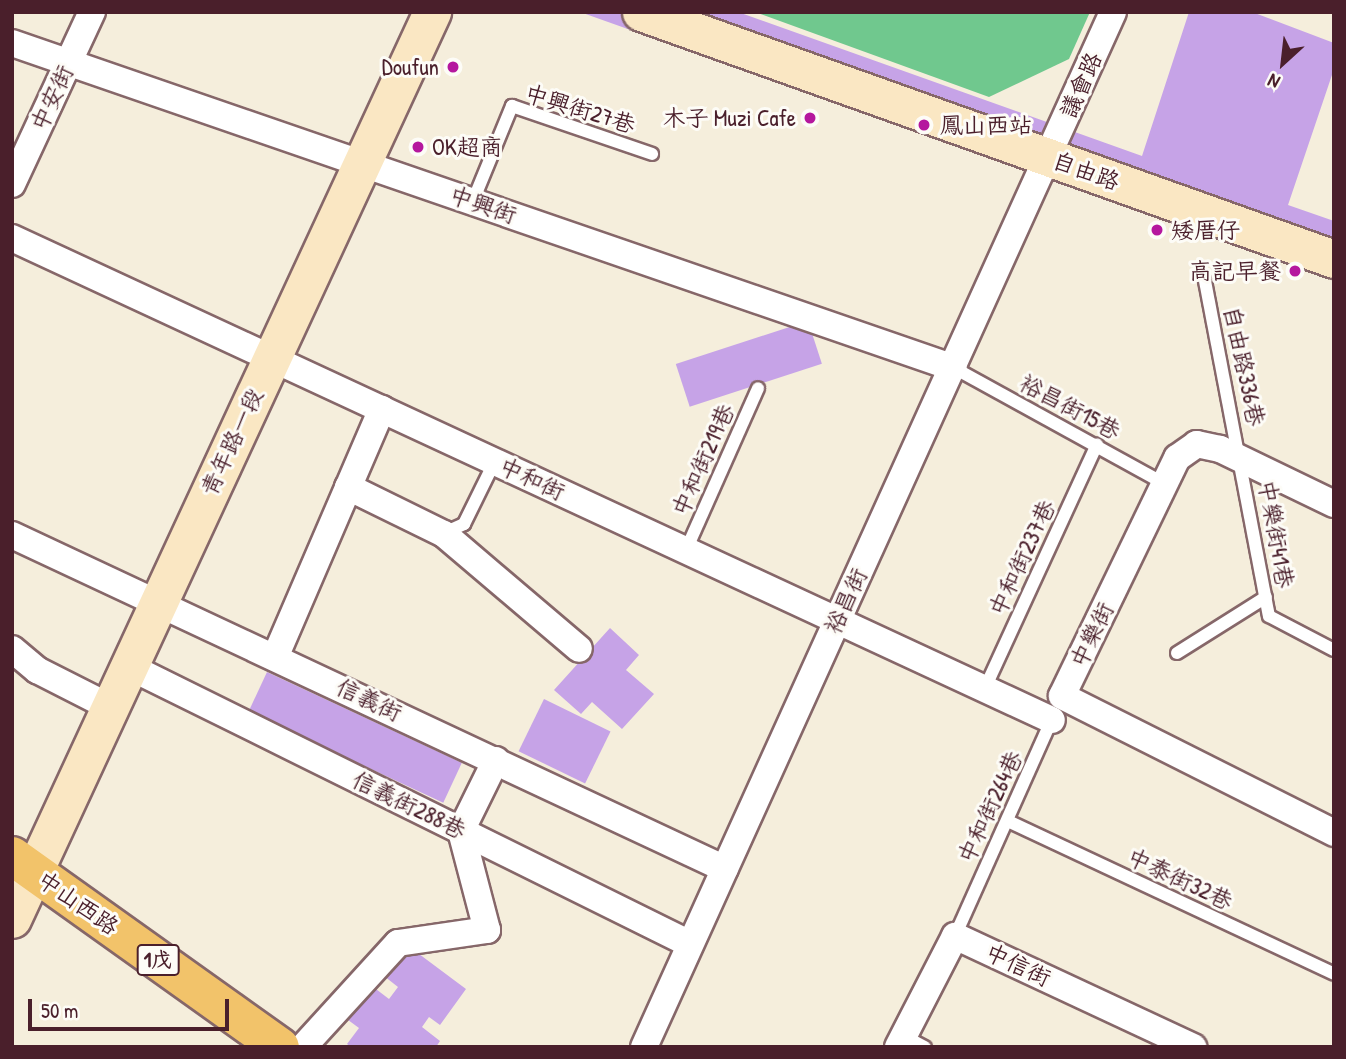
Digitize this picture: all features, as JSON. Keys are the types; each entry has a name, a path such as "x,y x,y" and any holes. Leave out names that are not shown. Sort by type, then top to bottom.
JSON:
{"main road":[{"name":"中山西路","path":"24,864 280,1047"}],"street":[{"name":"中安街","path":"12,184 92,12"},
{"name":"青年路一段","path":"12,919 24,864 110,707 432,12"},
{"name":"自由路","path":"641,12 1334,260"},
{"name":"議會路","path":"1049,157 1113,12"},
{"name":"中興街","path":"12,43 954,369"},
{"name":"裕昌街","path":"644,1047 1049,157"},
{"name":"中和街","path":"12,238 1052,720"},
{"path":"276,655 382,409"},
{"name":"中樂街","path":"1334,504 1242,459 1197,444 1177,458 1062,695 1334,833"},
{"path":"348,487 444,534 579,649"},
{"name":"信義街","path":"12,535 276,655 725,869"},
{"path":"12,649 37,670 110,707"},
{"name":"信義街288巷","path":"128,666 690,944"},
{"path":"303,1047 398,943 487,930 461,831 496,760"},
{"path":"908,1043 956,936"},
{"name":"中信街","path":"956,936 1193,1047"}],"lane":[{"name":"中興街27巷","path":"472,201 512,106 652,154"},
{"name":"自由路336巷","path":"1205,281 1242,459"},
{"name":"裕昌街15巷","path":"954,369 1165,484"},
{"name":"中和街219巷","path":"686,550 758,388"},
{"name":"中和街237巷","path":"985,688 1097,445"},
{"name":"中樂街41巷","path":"1242,459 1269,616 1334,650"},
{"path":"444,534 464,524 495,461"},
{"path":"1177,653 1266,597"},
{"name":"中和街264巷","path":"956,936 1062,695"},
{"name":"中泰街32巷","path":"1008,821 1334,974"}],"green space":[{"path":"755,12 1090,12 1069,59 989,97"}],"building":[{"name":"鳳山西站","path":"580,12 738,12 1142,156 1189,12 1252,12 1334,43 1334,69 1288,205 1334,221 1334,280"},
{"path":"808,321 822,364 690,407 676,364"},
{"path":"610,628 639,655 626,670 654,694 622,729 592,702 581,714 554,690"},
{"path":"267,672 462,763 443,803 248,712"},
{"path":"544,699 611,731 585,784 519,751"},
{"path":"407,945 466,989 440,1025 429,1017 422,1027 440,1041 436,1047 351,1047 347,1044 359,1028 344,1017 368,983 389,999 398,987 384,976"}],"place":[{"name":"Doufun","path":"453,67"},
{"name":"木子 Muzi Cafe","path":"810,118"},
{"name":"鳳山西站","path":"924,125"},
{"name":"OK超商","path":"418,147"},
{"name":"矮厝仔","path":"1157,230"},
{"name":"高記早餐","path":"1295,271"}]}
